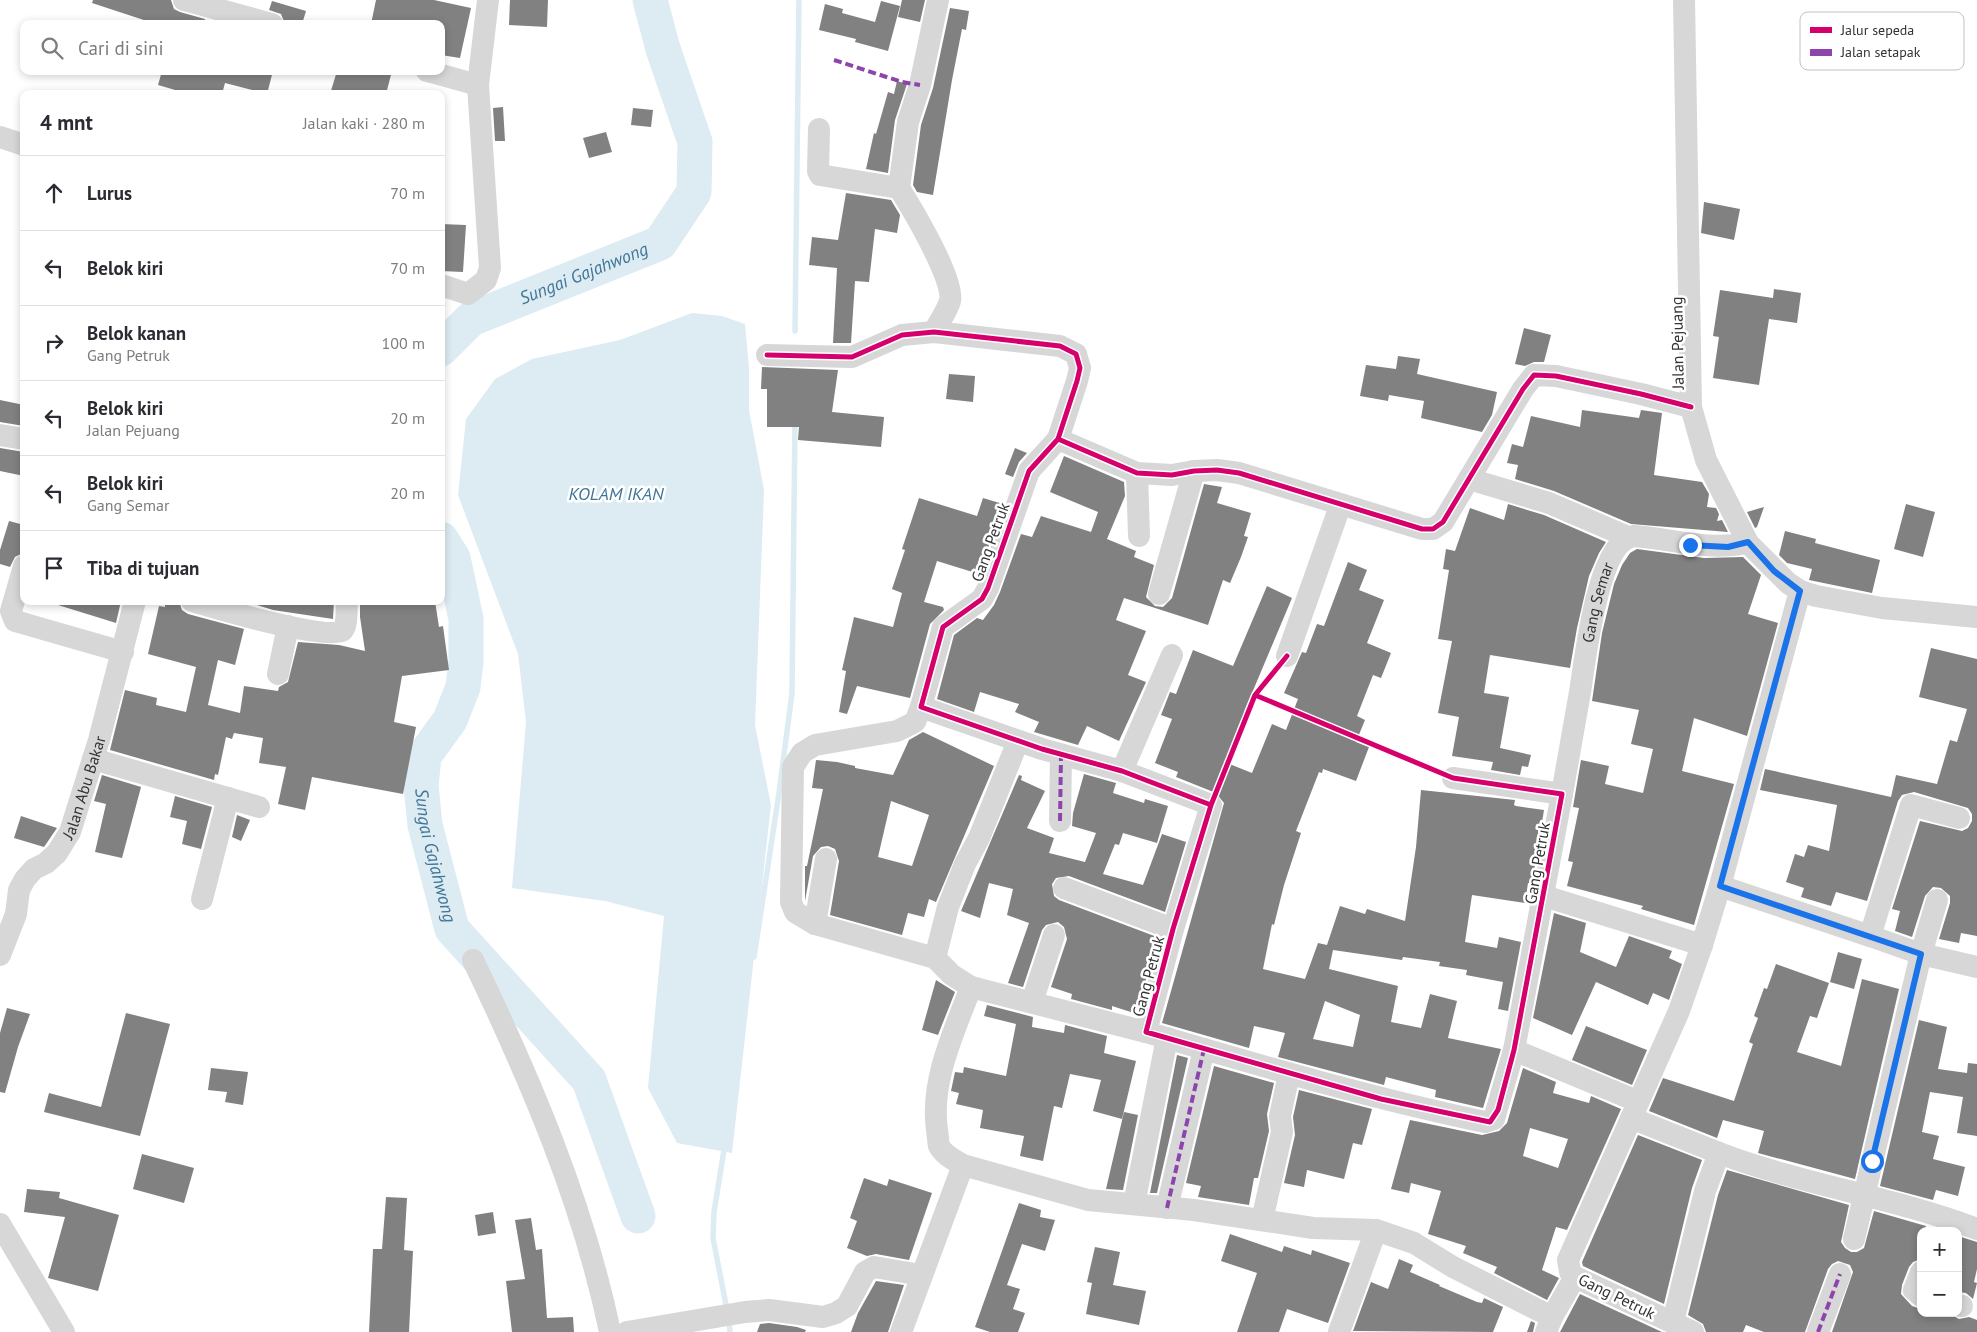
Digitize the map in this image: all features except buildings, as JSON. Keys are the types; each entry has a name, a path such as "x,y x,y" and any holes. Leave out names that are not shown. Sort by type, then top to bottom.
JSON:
{"street":[{"path":"184,0 257,20"},
{"path":"445,286 468,294 486,280 490,268 478,85 488,0"},
{"path":"934,332 950,299 946,279 924,229 899,188 908,122 920,85 938,0"},
{"name":"Jalan Pejuang","path":"1684,0 1691,406 1706,460 1748,542 1774,571 1800,591 1882,608 1977,616"},
{"path":"442,75 478,85"},
{"path":"819,129 818,171 820,175 899,188"},
{"path":"0,137 20,144"},
{"path":"767,355 852,357 902,335 934,332 1060,346 1076,354 1080,368 1058,439 1138,473 1172,474 1194,471 1239,474 1406,526 1433,530 1443,522 1523,389 1534,376 1556,376 1691,406"},
{"path":"0,435 20,438"},
{"name":"Gang Petruk","path":"1058,439 1029,471 988,588 982,599 944,627 922,707 1061,755 1122,771 1211,805 1173,929 1157,1035 1289,1074 1416,1108 1490,1122 1498,1110 1514,1050 1562,794"},
{"path":"1159,594 1194,471"},
{"path":"1138,473 1139,536"},
{"path":"1469,479 1549,503 1628,537 1644,537 1708,547 1728,547 1748,542"},
{"path":"1287,656 1340,506"},
{"name":"Gang Semar","path":"1562,794 1587,640 1597,598 1614,554 1628,537"},
{"path":"20,580 11,611 15,621 123,652"},
{"name":"Gang Petruk","path":"1693,1332 1575,1277 1570,1272 1568,1260 1679,1011 1702,945 1720,886 1800,591"},
{"name":"Jalan Abu Bakar","path":"0,955 16,914 19,890 25,879 57,853 70,832 93,759 134,605"},
{"path":"207,605 288,626 338,634 345,627 347,605"},
{"path":"278,674 288,626"},
{"path":"1122,771 1172,655"},
{"path":"922,707 915,722 889,733 815,745 802,753 793,767 791,902 796,912 815,924 934,958 952,975 971,987 1157,1035 1134,1204"},
{"path":"934,958 948,907 965,864 979,838 1018,740"},
{"path":"1060,821 1061,755"},
{"path":"93,759 259,807"},
{"path":"1453,778 1562,794"},
{"path":"202,899 228,798"},
{"path":"1870,936 1911,805 1959,818"},
{"path":"815,924 826,859"},
{"path":"1720,886 1921,954 1977,967"},
{"path":"1064,888 1173,929"},
{"path":"1544,896 1702,945"},
{"path":"1854,1239 1921,954 1937,900"},
{"path":"1032,1002 1054,935"},
{"path":"473,960 551,1136 580,1215 601,1289 610,1332"},
{"path":"971,987 940,1077 935,1116 939,1146 950,1158 963,1164 1088,1200 1194,1210 1313,1228 1376,1230 1414,1242 1549,1324 1575,1277"},
{"path":"1167,1208 1204,1049"},
{"path":"1514,1050 1719,1153 1757,1168 1864,1194 1938,1224 1977,1229"},
{"path":"1262,1220 1282,1132 1280,1116 1289,1074"},
{"path":"1673,1322 1702,1200 1719,1153"},
{"path":"900,1332 963,1164"},
{"path":"0,1224 64,1332"},
{"path":"1339,1332 1376,1230"},
{"path":"627,1332 745,1312 769,1310 823,1317 836,1313 847,1306 865,1272 874,1267 921,1275"},
{"path":"1818,1332 1840,1274"}],"water":[{"name":"KOLAM IKAN","path":"692,313 722,316 745,324 749,368 749,410 764,490 755,725 771,805 732,1153 677,1143 648,1088 664,916 605,901 512,888 526,722 518,654 458,495 466,419 495,379 532,359 620,340"}],"waterway":[{"name":"Sungai Gajahwong","path":"445,345 471,319 660,243 694,192 695,142 663,49 650,0"},
{"path":"795,331 799,0"},
{"path":"754,957 792,693 795,419"},
{"name":"Sungai Gajahwong","path":"445,545 453,558 466,619 466,661 463,687 450,720 424,756 421,786 425,825 452,929 589,1080 638,1216"},
{"path":"725,1144 714,1212 713,1238 727,1310"},
{"path":"729,1319 730,1332"}],"marked path":[{"path":"834,60 902,82 920,85"},
{"path":"1060,821 1061,755"},
{"path":"1167,1208 1204,1049"},
{"path":"1818,1332 1840,1274"}],"cycle path":[{"path":"767,355 852,357 902,335 934,332 1060,346 1076,354 1080,368 1058,439 1137,473 1172,475 1194,471 1217,470 1239,473 1422,529 1433,529 1443,522 1523,389 1534,375 1556,376 1691,407"},
{"path":"1058,439 1029,471 988,588 982,599 943,627 921,707 1042,749 1122,771 1211,805 1173,929 1146,1032 1381,1099 1490,1122 1498,1110 1514,1050 1562,794 1453,778 1255,695"},
{"path":"1211,805 1255,695 1287,656"}],"route":[{"path":"1690,545 1728,547 1748,542 1774,571 1800,591 1720,886 1921,954 1872,1161"}]}
